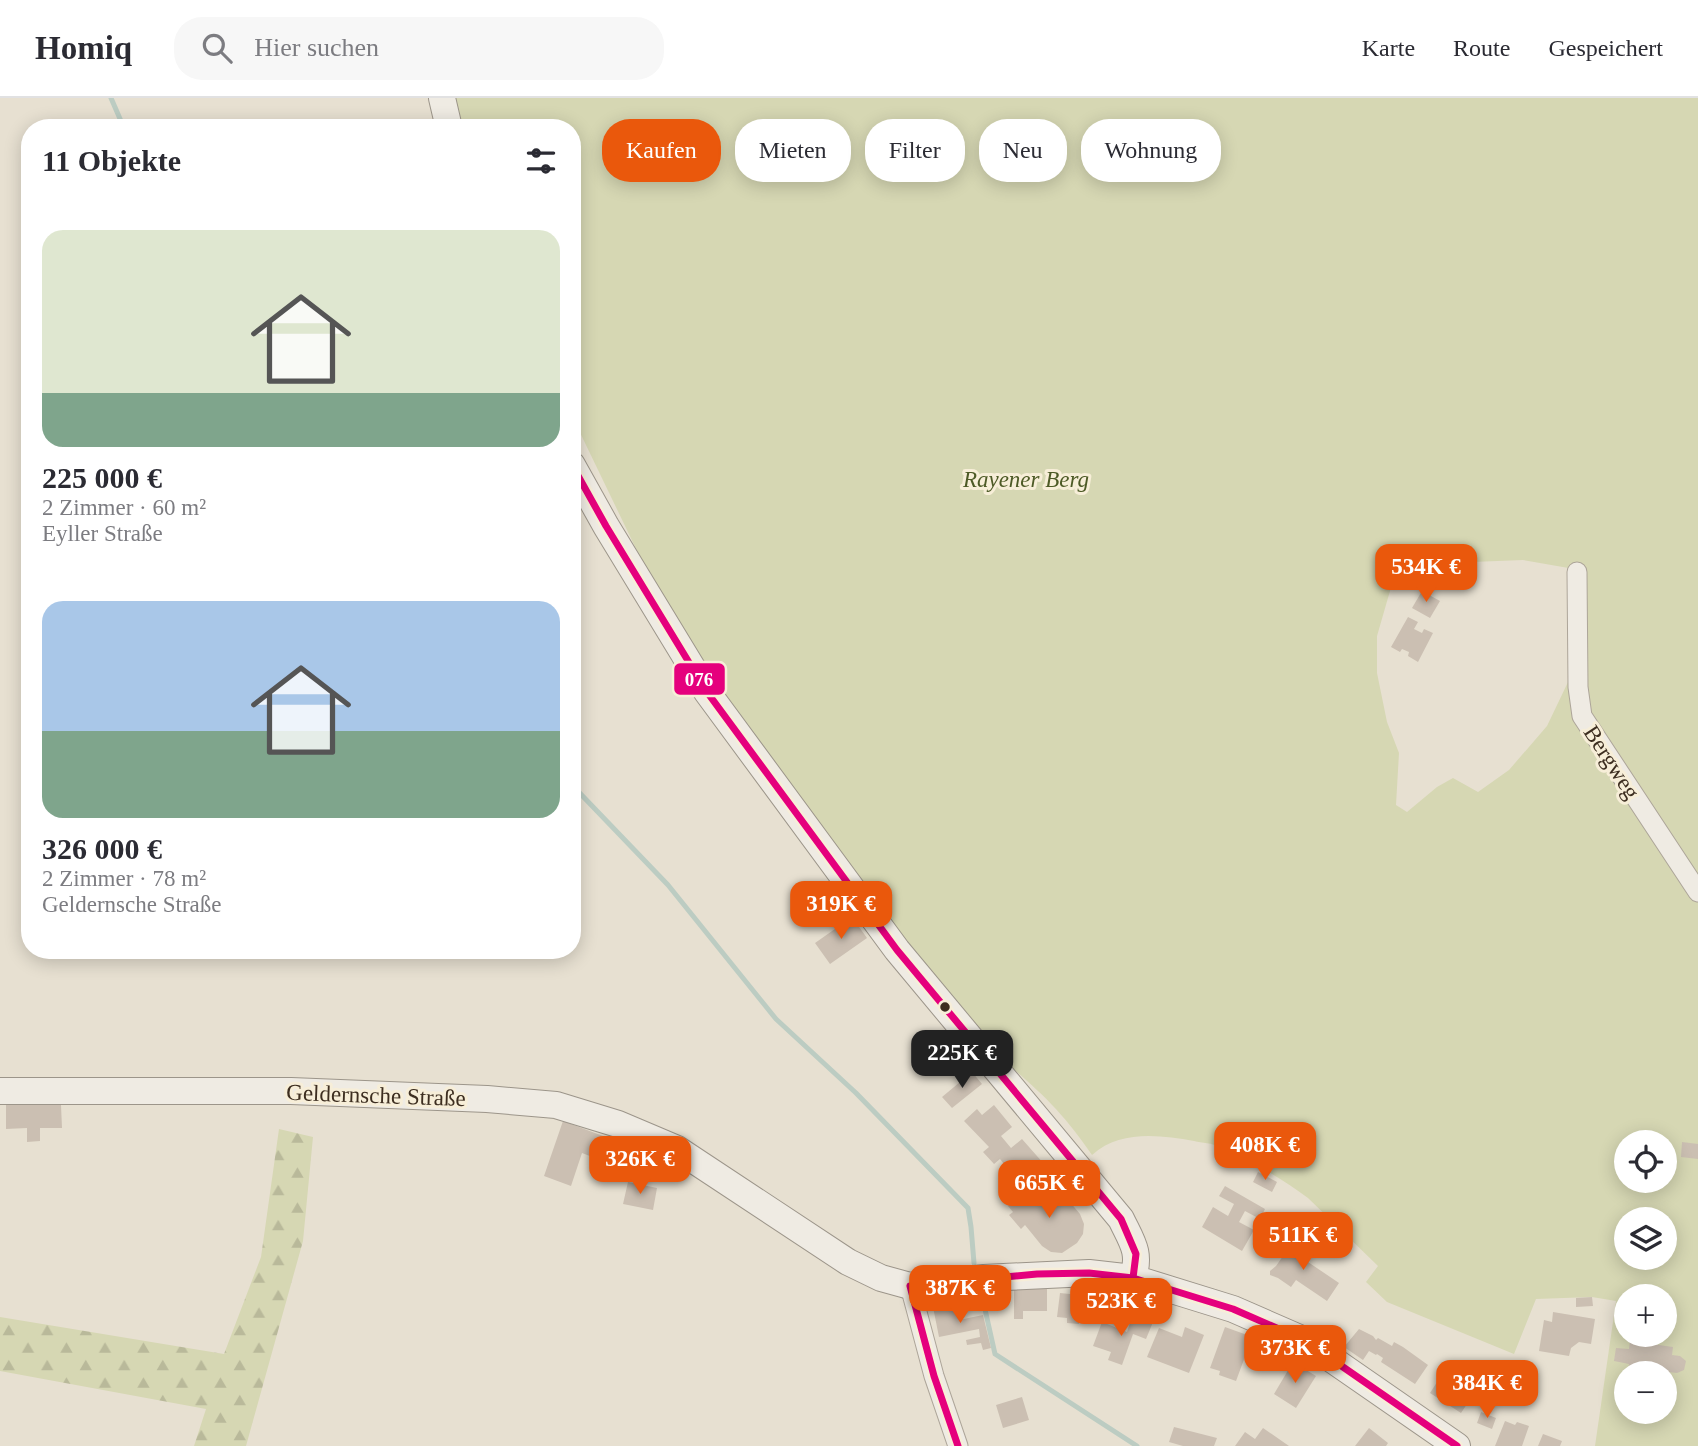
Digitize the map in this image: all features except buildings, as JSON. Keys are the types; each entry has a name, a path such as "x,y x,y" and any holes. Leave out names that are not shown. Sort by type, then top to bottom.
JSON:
{"main road":[{"path":"442,98 447,119"},
{"path":"581,481 707,692 897,950 1121,1219 1136,1248 1137,1263 1133,1278"},
{"name":"Geldernsche Straße","path":"0,1091 291,1091 487,1099 556,1105 618,1124 677,1149 848,1262 881,1278 910,1286 1037,1274 1089,1273 1133,1278 1233,1309 1304,1340 1457,1446"}],"street":[{"name":"Bergweg","path":"1577,572 1578,687 1582,716 1698,892"},
{"path":"910,1286 934,1376 958,1446"}],"green space":[{"name":"Rayener Berg","path":"452,98 1698,98 1698,1446 1595,1446 1614,1315 1614,1347 1677,1347 1677,1284 1614,1284 1614,1301 1592,1297 1536,1299 1514,1354 1387,1302 1366,1282 1378,1266 1308,1198 1254,1163 1231,1152 1194,1141 1140,1136 1115,1141 1092,1155 1052,1105 1005,1062 708,698 581,435 581,119 456,119","holes":["1523,560 1580,570 1569,680 1547,726 1509,770 1478,792 1453,778 1437,787 1407,812 1396,805 1399,753 1387,722 1377,673 1377,636 1392,584 1433,577 1472,562"]},
{"path":"279,1129 313,1137 303,1241 246,1446 194,1446 206,1409 0,1371 0,1317 224,1354 261,1257"}],"waterway":[{"path":"111,98 120,119"},
{"path":"581,794 668,885 776,1019 856,1093 968,1208 974,1263"},
{"path":"980,1287 995,1354 1137,1446"}],"transit line":[{"name":"076","path":"581,481 707,692 897,950 1121,1219 1136,1254 1133,1278"},
{"name":"076","path":"958,1446 934,1376 910,1286 1037,1274 1089,1273 1133,1278 1233,1309 1304,1340 1457,1446"}]}
